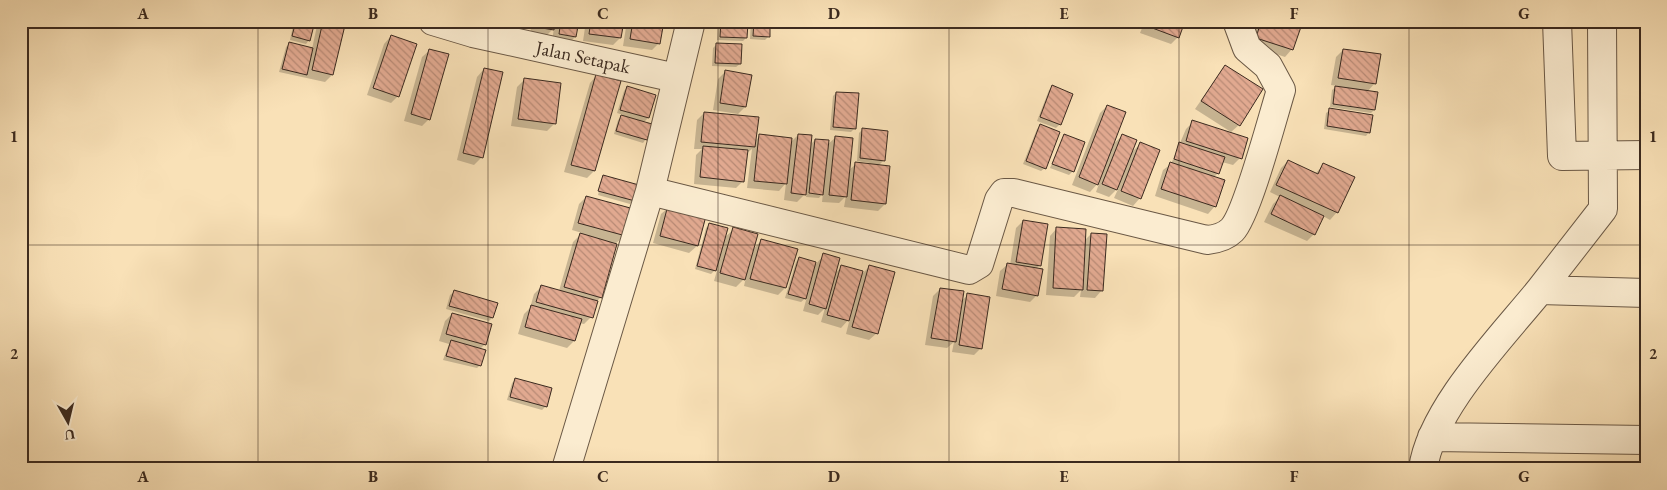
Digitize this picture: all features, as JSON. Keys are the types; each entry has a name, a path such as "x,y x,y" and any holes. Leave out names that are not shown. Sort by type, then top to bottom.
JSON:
{"street":[{"name":"Jalan Setapak","path":"433,21 473,33 676,78"},
{"path":"566,469 650,191 691,21"},
{"path":"650,191 969,270 979,264 999,200 1004,193 1014,193 1207,240 1220,238 1233,229 1243,211 1281,90 1268,66 1247,48 1237,21"},
{"path":"1557,21 1562,156 1646,155"},
{"path":"1423,469 1432,437 1456,393 1603,209 1602,21"},
{"path":"1540,290 1646,294"},
{"path":"1432,437 1646,440"}],"building":[{"path":"296,21 315,21 310,41 292,36"},
{"path":"323,21 346,21 333,75 312,70"},
{"path":"537,21 555,21 554,30 536,27"},
{"path":"561,21 579,21 576,37 559,34"},
{"path":"591,21 624,21 621,38 589,34"},
{"path":"633,21 664,21 660,44 630,39"},
{"path":"721,21 748,23 747,38 720,37"},
{"path":"754,21 770,21 770,37 753,36"},
{"path":"1148,21 1185,21 1179,38 1147,26"},
{"path":"1261,21 1303,21 1293,50 1256,38"},
{"path":"391,35 417,44 399,97 373,88"},
{"path":"289,42 313,48 307,75 282,69"},
{"path":"716,43 742,44 741,64 715,63"},
{"path":"429,49 449,54 430,120 411,114"},
{"path":"1343,49 1381,54 1376,84 1338,78"},
{"path":"1225,65 1263,89 1240,126 1201,101"},
{"path":"484,68 503,72 483,158 463,153"},
{"path":"725,70 752,75 746,107 720,103"},
{"path":"596,74 621,81 595,171 571,165"},
{"path":"524,78 561,83 556,124 518,119"},
{"path":"1052,85 1073,94 1061,125 1040,117"},
{"path":"627,86 656,95 649,118 620,110"},
{"path":"1335,86 1378,92 1375,110 1333,104"},
{"path":"836,92 859,93 856,129 833,127"},
{"path":"1107,105 1126,112 1098,185 1079,177"},
{"path":"1329,108 1373,115 1370,133 1327,126"},
{"path":"704,112 759,117 755,147 701,142"},
{"path":"621,115 652,124 647,140 616,131"},
{"path":"1192,120 1248,138 1242,159 1186,141"},
{"path":"1040,124 1060,132 1046,169 1026,161"},
{"path":"862,128 888,131 885,161 860,158"},
{"path":"759,134 792,138 787,184 754,181"},
{"path":"798,134 812,135 806,195 791,193"},
{"path":"1064,134 1085,142 1074,172 1052,164"},
{"path":"1122,134 1137,140 1117,190 1102,184"},
{"path":"835,136 853,138 847,197 829,195"},
{"path":"815,139 829,140 823,195 809,193"},
{"path":"1140,142 1160,150 1141,199 1121,191"},
{"path":"1179,142 1225,157 1219,174 1174,159"},
{"path":"703,146 748,150 744,182 700,177"},
{"path":"1288,160 1318,174 1323,163 1355,177 1338,213 1276,185"},
{"path":"855,162 890,166 886,204 851,200"},
{"path":"1170,162 1225,180 1216,207 1161,189"},
{"path":"603,175 639,185 635,201 598,191"},
{"path":"1280,195 1324,216 1315,235 1271,214"},
{"path":"586,196 634,209 626,236 578,223"},
{"path":"668,205 706,216 698,246 660,236"},
{"path":"1023,220 1048,224 1041,266 1016,262"},
{"path":"709,223 728,228 716,271 697,266"},
{"path":"733,227 758,234 745,280 720,273"},
{"path":"1056,227 1086,229 1083,290 1053,288"},
{"path":"580,233 617,244 602,298 564,287"},
{"path":"1091,233 1107,234 1103,291 1087,290"},
{"path":"761,239 798,249 786,288 750,279"},
{"path":"823,253 840,258 826,309 809,304"},
{"path":"799,257 816,262 806,299 788,294"},
{"path":"1007,263 1043,269 1038,296 1002,289"},
{"path":"841,265 863,271 849,321 827,315"},
{"path":"869,265 895,272 878,334 852,327"},
{"path":"541,285 598,301 593,318 536,302"},
{"path":"940,288 964,291 956,342 931,338"},
{"path":"454,290 498,303 493,318 449,306"},
{"path":"967,293 990,297 982,349 959,345"},
{"path":"531,305 582,319 575,341 525,327"},
{"path":"452,313 492,324 486,345 446,334"},
{"path":"451,340 486,350 481,366 446,356"},
{"path":"515,378 552,388 547,407 510,397"}]}
